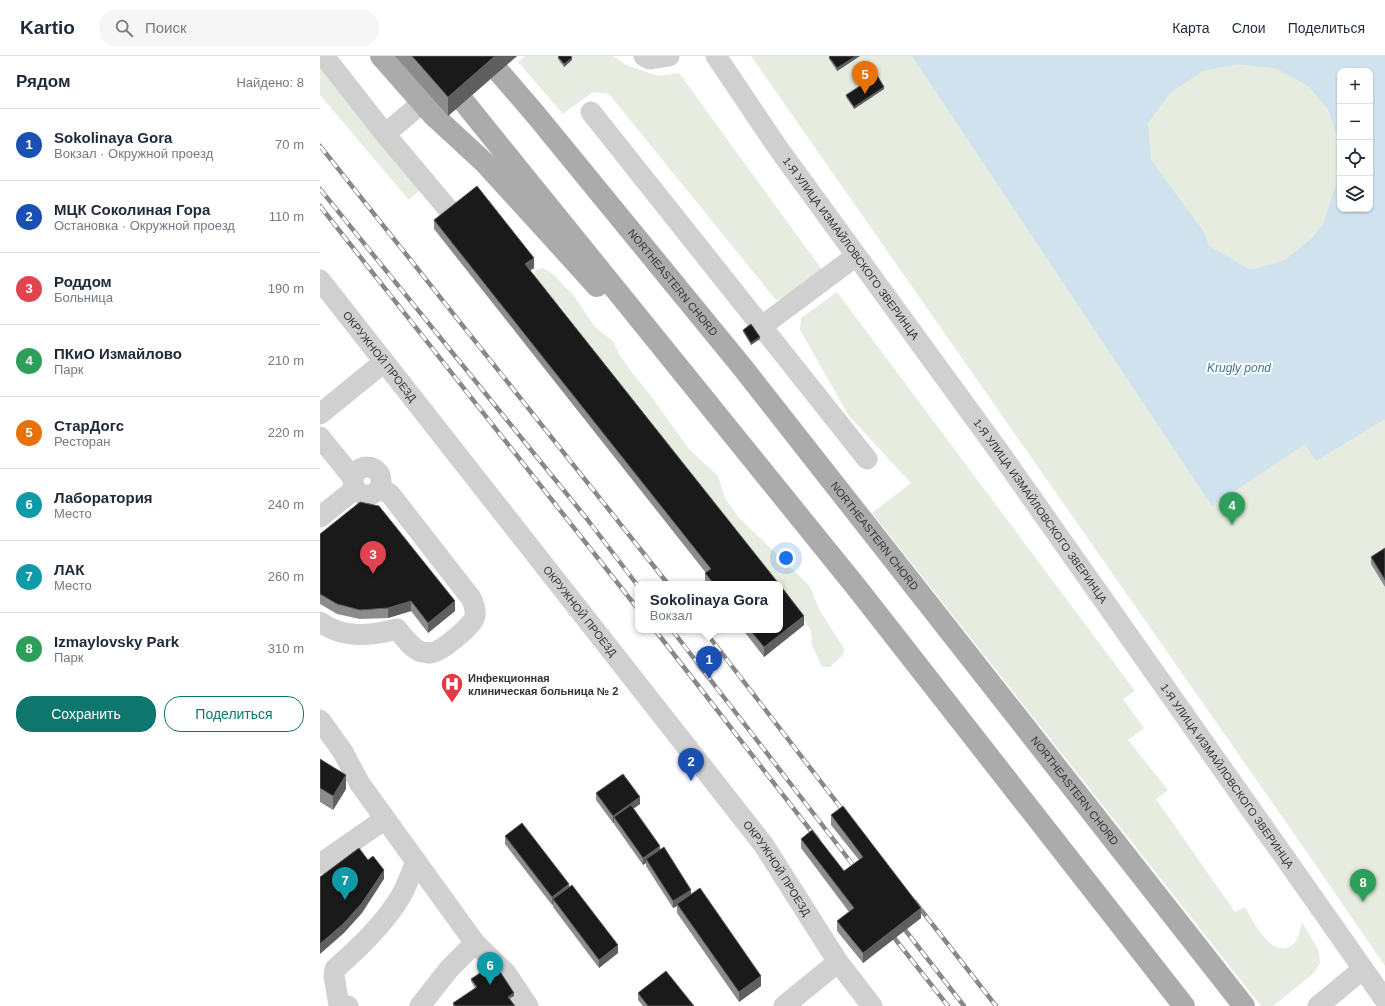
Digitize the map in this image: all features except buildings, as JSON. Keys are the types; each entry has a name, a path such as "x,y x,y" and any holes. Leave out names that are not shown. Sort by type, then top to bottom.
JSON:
{"main road":[{"path":"382,56 422,103 486,164 744,448"},
{"name":"NORTHEASTERN CHORD","path":"499,72 556,139 748,374 1244,1006"},
{"path":"464,102 861,594 1184,1006"}],"street":[{"path":"324,56 385,134 453,215"},
{"path":"644,56 650,59 669,56"},
{"name":"1-Я УЛИЦА ИЗМАЙЛОВСКОГО ЗВЕРИНЦА","path":"716,56 778,148 1005,460 1385,1000"},
{"path":"385,134 422,103"},
{"path":"591,112 867,459"},
{"path":"762,326 856,256"},
{"name":"ОКРУЖНОЙ ПРОЕЗД","path":"320,280 763,844 838,962 872,1006"},
{"path":"320,414 384,362"},
{"path":"320,437 364,496 370,496 376,493 380,488 390,494 471,598 475,607 475,616 471,624 442,648 432,653 421,652 412,646 397,629 376,634 353,635 330,629 320,622"},
{"path":"320,517 354,484"},
{"path":"320,720 343,752 360,784 416,862 475,943 506,973 528,1006"},
{"path":"320,864 385,819"},
{"path":"341,1006 334,976 336,969 366,941 387,917 401,895 416,862"},
{"path":"420,1006 449,969 475,943"},
{"path":"784,1006 838,962"},
{"path":"1318,1006 1363,969"}],"shaded area":[{"path":"525,56 613,56 626,65 658,76 679,73 823,271 784,299 776,300 609,94 593,92 563,114 518,62"},
{"path":"751,56 1385,56 1385,966 1297,838"},
{"path":"320,65 421,189 409,200 320,95"},
{"path":"543,268 553,274 574,296 595,327 613,341 619,354 633,374 648,392 689,449 718,476 725,498 738,517 806,582 811,589 820,611 845,650 841,657 830,667 822,667 812,645 811,630 783,595 783,581 773,581 661,439 633,400 611,379 564,311 532,276 536,270"},
{"path":"837,292 1135,691 1123,699 1144,728 1128,740 1168,790 1156,799 1235,912 1245,907 1265,938 1280,948 1287,948 1295,942 1302,922 1319,951 1320,963 1314,973 1273,1006 1261,1006 872,513 911,483 849,416 800,330 801,318"}],"water":[{"name":"Krugly pond","path":"912,56 1385,56 1385,419 1316,461 1305,444 1212,506","holes":["1237,64 1275,68 1308,86 1328,109 1337,134 1337,68 1373,68 1373,212 1337,212 1337,181 1323,224 1312,238 1285,260 1251,270 1209,246 1204,232 1151,160 1148,123 1170,93 1203,71"]}],"railway":[{"path":"320,146 666,581"},
{"path":"320,189 587,519 635,582"},
{"path":"320,206 635,605"},
{"path":"657,633 818,840"},
{"path":"674,633 860,874"},
{"path":"706,633 848,817"},
{"path":"915,902 996,1006"},
{"path":"899,922 964,1006"},
{"path":"888,930 948,1006"}],"place":[{"name":"СтарДогс","path":"865,94"},
{"name":"ПКиО Измайлово","path":"1232,525"},
{"name":"Роддом","path":"373,574"},
{"name":"Sokolinaya Gora","path":"709,679"},
{"name":"Инфекционная клиническая больница № 2","path":"452,704"},
{"name":"МЦК Соколиная Гора","path":"691,781"},
{"name":"ЛАК","path":"345,900"},
{"name":"Izmaylovsky Park","path":"1363,902"},
{"name":"Лаборатория","path":"490,985"}]}
